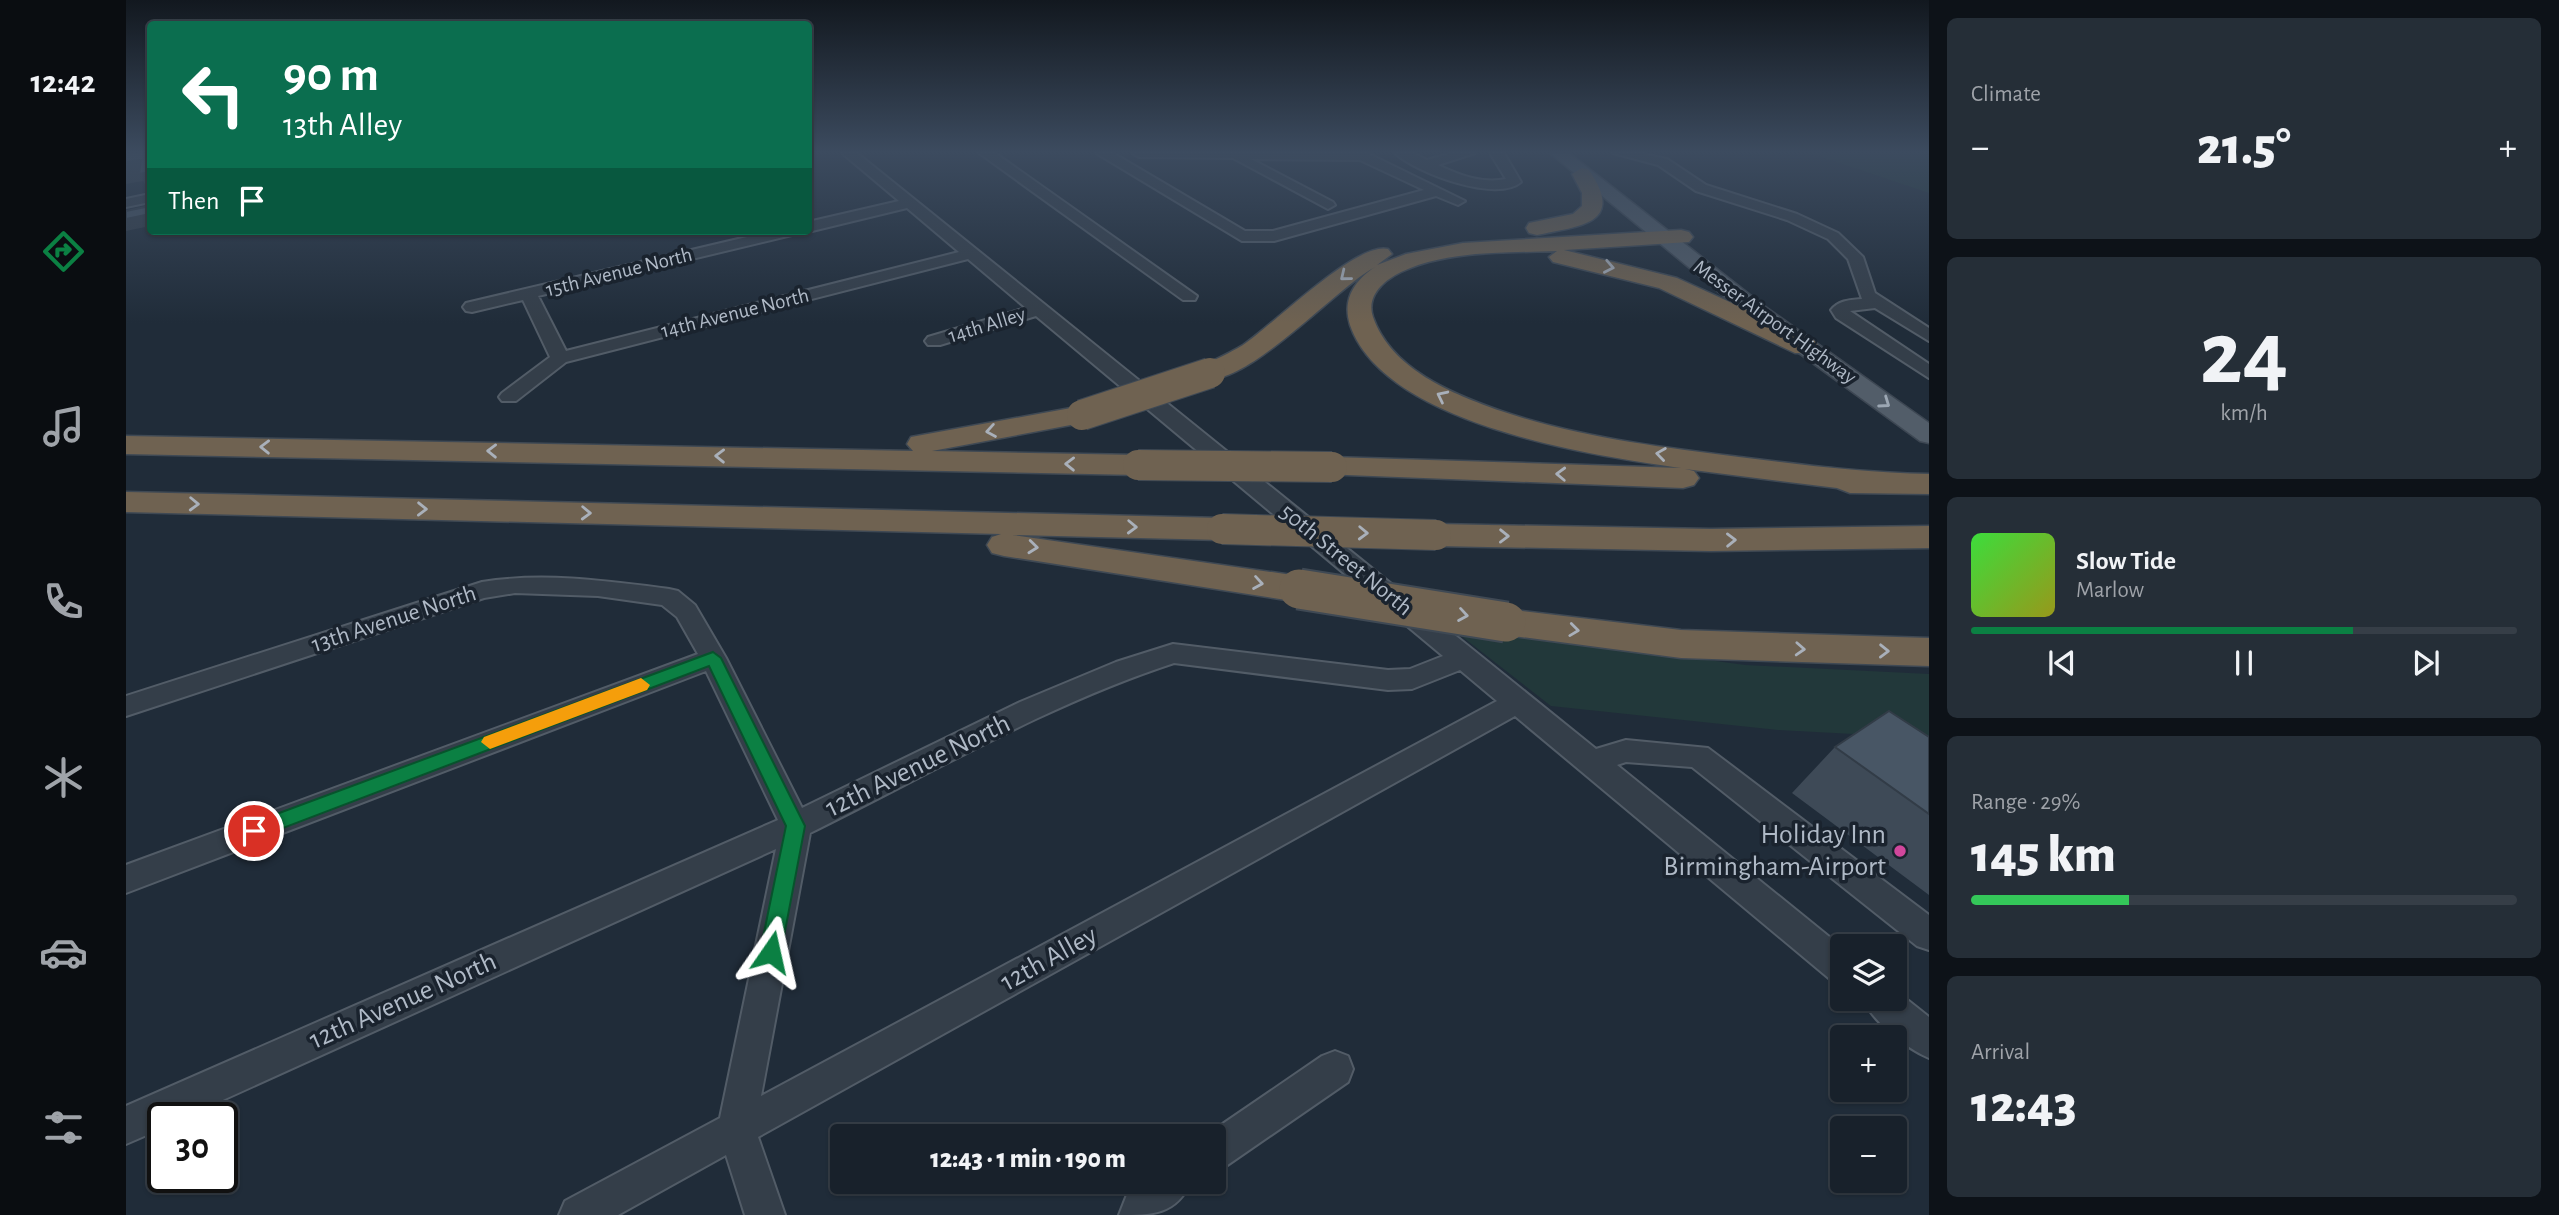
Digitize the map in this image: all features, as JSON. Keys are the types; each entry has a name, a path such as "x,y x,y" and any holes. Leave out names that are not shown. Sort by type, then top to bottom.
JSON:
{"highway":[{"path":"773,457 912,446 1082,415 1209,373 1252,351 1358,265 1389,250 1429,241 1562,225 1580,219 1591,210"},
{"path":"1429,241 1663,231"},
{"path":"1663,231 1424,256 1378,275 1363,290 1358,306 1362,326 1372,344 1414,381 1475,412 1540,432 1616,448 1874,483"},
{"path":"1494,247 1624,270 1668,283 1805,347"},
{"path":"126,445 1138,466 1332,467 1929,484"},
{"path":"126,502 1436,535 1711,540 1929,537"},
{"path":"697,515 1044,548 1506,622 1681,644 1929,652"}],"main road":[{"name":"Messer Airport Highway","path":"1637,210 1805,347 1929,435"},
{"name":"Messer Airport Highway","path":"1663,231 1929,410"}],"street":[{"path":"812,226 881,210"},
{"name":"50th Street North","path":"917,210 1830,958"},
{"path":"1066,210 1189,296"},
{"path":"1198,210 1242,236 1274,236 1369,210"},
{"path":"1769,210 1833,236 1854,257 1862,286 1876,303 1929,336"},
{"name":"15th Avenue North","path":"472,307 774,235"},
{"name":"14th Avenue North","path":"509,397 560,358 972,253"},
{"path":"528,294 560,358"},
{"path":"1876,303 1848,305 1840,310 1842,314 1929,372"},
{"name":"14th Alley","path":"934,341 1041,309"},
{"name":"13th Avenue North","path":"126,706 482,590 515,585 598,588 669,597 685,611 713,658"},
{"name":"12th Avenue North","path":"126,1125 796,826 1071,691 1173,653 1388,680 1412,679 1464,657"},
{"path":"126,879 713,658 796,826 736,1129 765,1215"},
{"name":"12th Alley","path":"579,1215 1518,702"},
{"path":"1592,762 1626,751 1698,757 1929,935"},
{"path":"1894,1011 1929,1040"},
{"path":"1226,1144 1335,1069"},
{"path":"1139,1215 1144,1201 1154,1194"}],"green space":[{"path":"1446,624 1745,665 1929,674 1929,738 1778,730 1551,706"}],"building":[{"path":"147,210 147,215 126,219 126,211"},
{"path":"1889,711 1929,737 1929,814 1835,747"}],"slow traffic":[{"path":"490,742 641,685"}],"place":[{"name":"Holiday Inn Birmingham-Airport","path":"1900,851"}],"route":[{"path":"254,831 713,658 796,826 771,952"}]}
